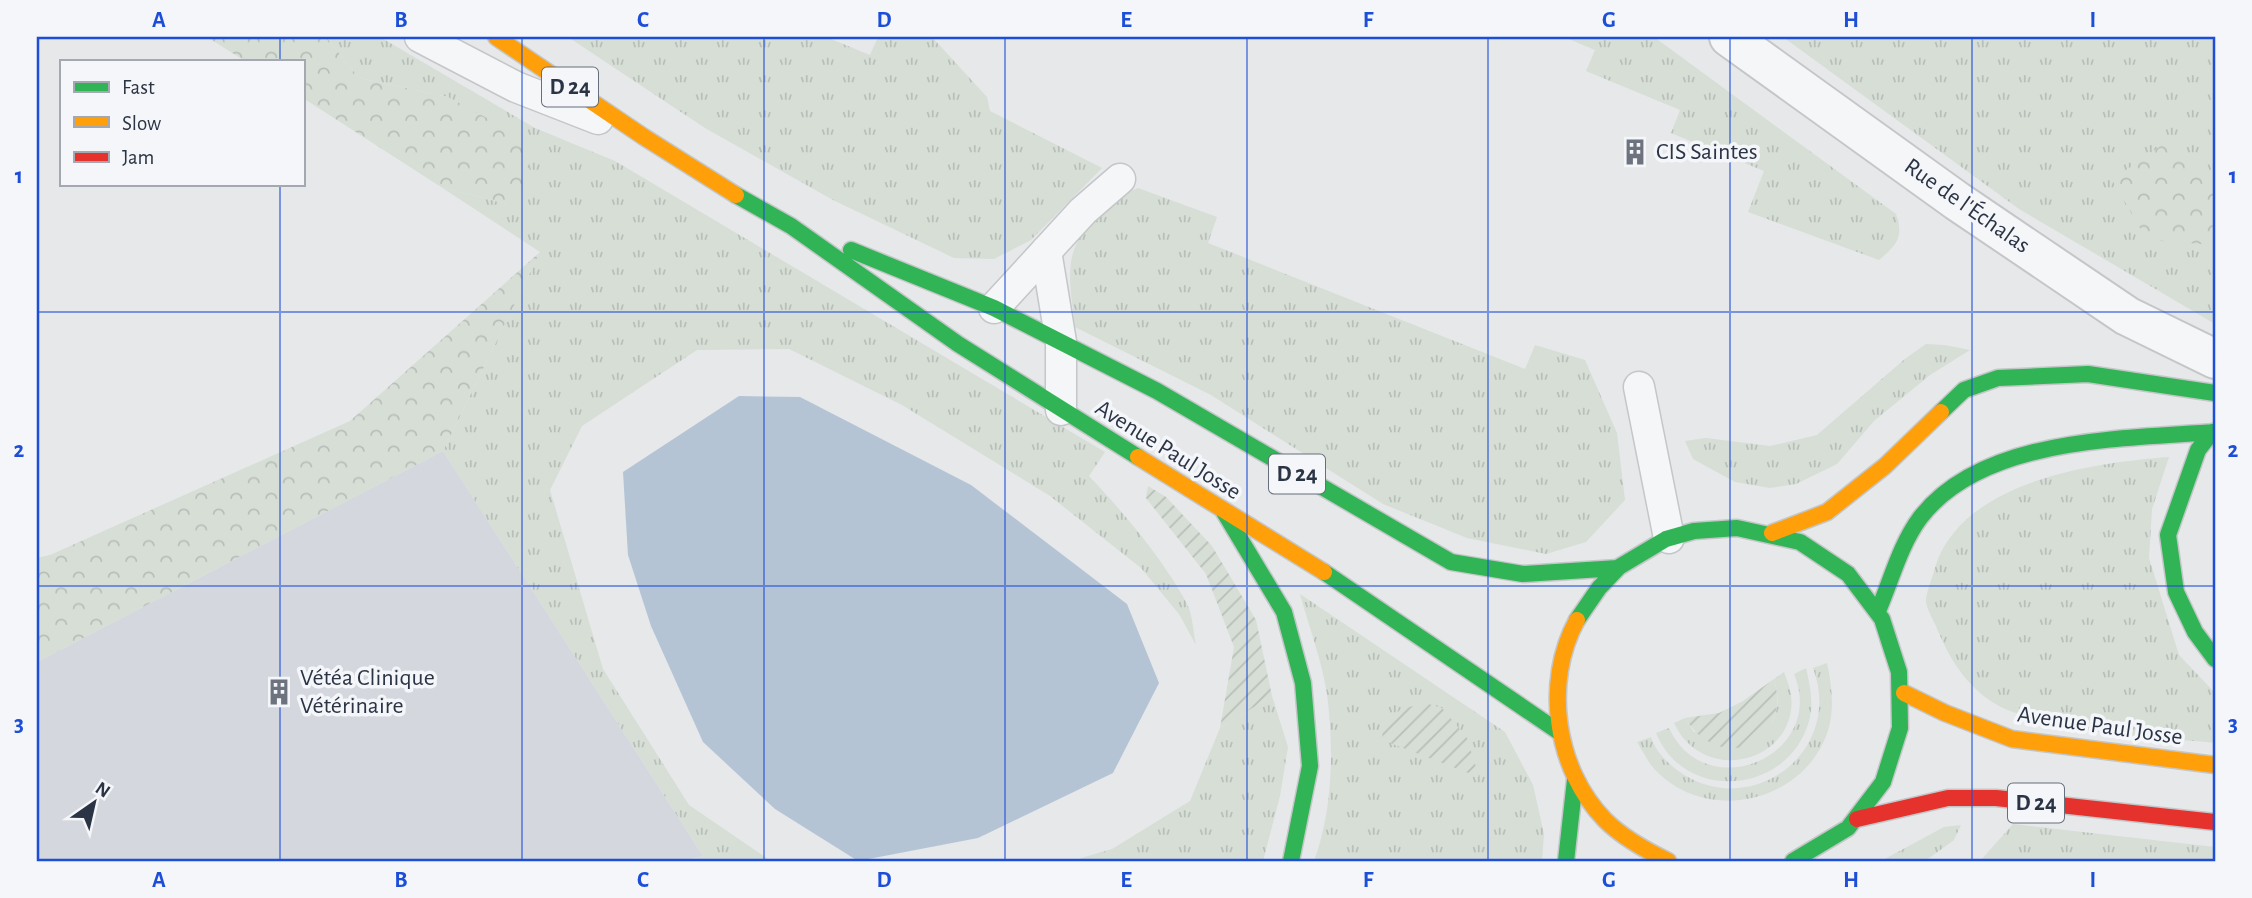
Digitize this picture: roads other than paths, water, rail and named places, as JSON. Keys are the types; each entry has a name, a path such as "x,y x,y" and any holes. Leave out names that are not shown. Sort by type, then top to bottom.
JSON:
{"main road":[{"name":"Avenue Paul Josse","path":"496,37 644,137 744,200 791,226 958,344 1224,512 1293,551 1559,732"},
{"name":"Avenue Paul Josse","path":"521,37 644,137"},
{"name":"Avenue Paul Josse","path":"791,226 994,308 1061,342 1157,391 1451,562 1523,574 1618,568"},
{"path":"1772,533 1827,512 1885,466 1964,390 1998,378 2088,374 2215,393"},
{"path":"1878,611 1919,518 1939,496 1987,466 2019,455 2076,445 2214,432"},
{"path":"2214,432 2197,450 2168,535 2176,592 2195,632 2215,659"},
{"path":"1224,512 1284,612 1303,683 1310,766 1292,861"},
{"path":"1668,861 1645,851 1610,826 1589,802 1575,780 1559,732 1557,685 1562,656 1572,627 1592,595 1618,568 1669,538 1714,528 1739,527 1772,533 1804,544 1832,561 1856,582 1878,611 1895,646 1903,693 1898,746 1883,783 1845,831 1802,859"},
{"name":"Avenue Paul Josse","path":"1903,693 2012,739 2215,765"},
{"path":"1566,861 1575,780"},
{"name":"D 24","path":"1857,819 1948,798 1996,798 2215,822"}],"street":[{"name":"Rue de l'Échalas","path":"1729,37 1957,201 2127,316 2215,359"}],"lane":[{"path":"421,37 516,87 644,137"},
{"path":"994,308 1083,211 1120,179"},
{"path":"1046,251 1061,342 1061,410"},
{"path":"1639,387 1669,538"}],"water":[{"path":"739,396 800,397 971,485 1127,604 1159,683 1113,773 978,838 858,861 775,809 703,742 651,626 628,555 623,472"}],"place":[{"name":"CIS Saintes","path":"1635,152"},
{"name":"Vétéa Clinique Vétérinaire","path":"279,692"}]}
